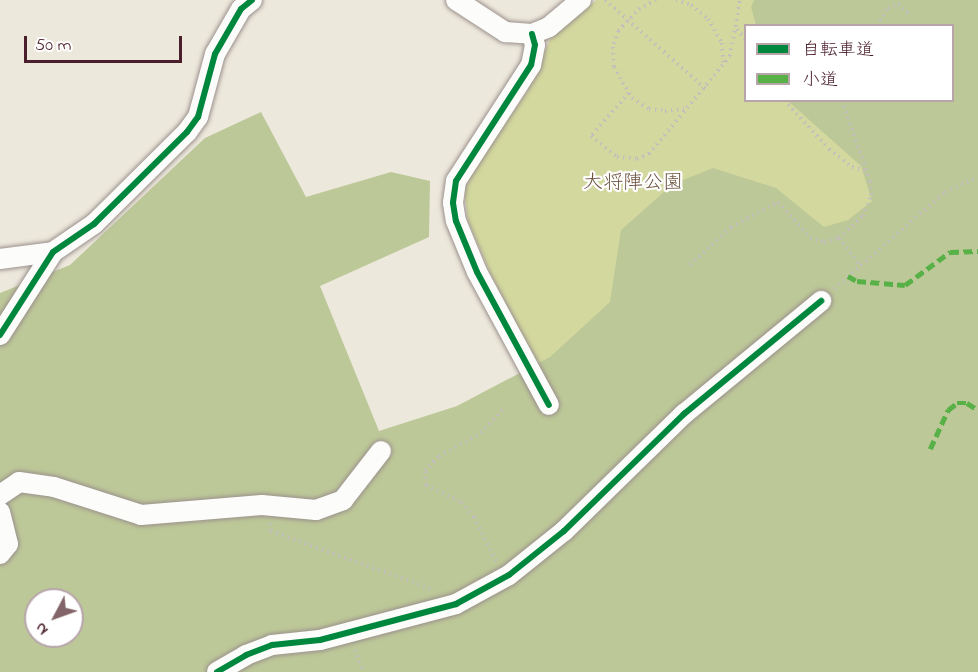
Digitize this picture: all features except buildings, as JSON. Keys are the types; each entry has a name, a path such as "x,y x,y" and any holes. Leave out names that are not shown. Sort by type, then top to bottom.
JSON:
{"street":[{"path":"0,335 53,252 94,224 187,132 198,117 215,54 241,9 252,0"},
{"path":"456,0 505,32 532,34 549,27 581,0"},
{"path":"532,34 535,45 531,64 456,181 453,203 456,221 477,272 549,405"},
{"path":"0,259 53,252"},
{"path":"217,672 272,645 320,640 444,607 501,579 564,531 684,414 821,301"},
{"path":"0,495 19,482 54,487 141,516 269,506 316,510 343,500 381,452"},
{"path":"0,512 8,544 0,554"}],"path":[{"path":"605,0 706,89"},
{"path":"656,0 627,20 618,31 613,47 614,67 628,93 650,109 665,111 690,108"},
{"path":"676,0 691,5 708,19 722,42 724,65"},
{"path":"628,93 591,136 617,157 637,159 649,154 724,65 737,29 740,0"},
{"path":"879,24 888,8 898,4 910,15"},
{"path":"737,29 744,38"},
{"path":"786,102 830,149 852,167 866,172"},
{"path":"690,265 731,227 778,202 810,238 824,242 839,238 863,216 871,195 866,172 843,102"},
{"path":"821,301 945,192 978,177"},
{"path":"839,238 860,265"},
{"path":"501,579 490,545 474,517 460,501 426,485 425,471 439,456 481,433 503,409"},
{"path":"269,506 271,531 431,589 444,607"}],"green space":[{"name":"大将陣公園","path":"596,0 978,0 954,24 744,24 744,102 946,102 932,181 555,397 491,275 468,221 464,191 474,169 527,92 550,39"},
{"path":"754,0 978,0 978,672 0,672 0,293 70,265 205,138 261,112 306,197 391,172 430,181 429,237 320,286 379,431 457,406 550,357 610,302 621,230 673,184 713,168 776,188 824,227 848,220 872,201 861,166 789,102 954,102 954,24 756,24 751,7"}],"marked path":[{"path":"848,276 857,281 905,285 950,252 978,251"},
{"path":"930,449 948,410 957,403 967,403 978,410"}],"cycle path":[{"path":"0,335 53,252 94,224 187,132 198,117 215,54 241,9 252,0"},
{"path":"532,34 535,45 531,65 456,181 453,203 456,221 477,272 549,405"},
{"path":"217,672 246,655 272,645 320,640 456,604 509,575 564,531 684,414 821,301"}]}
